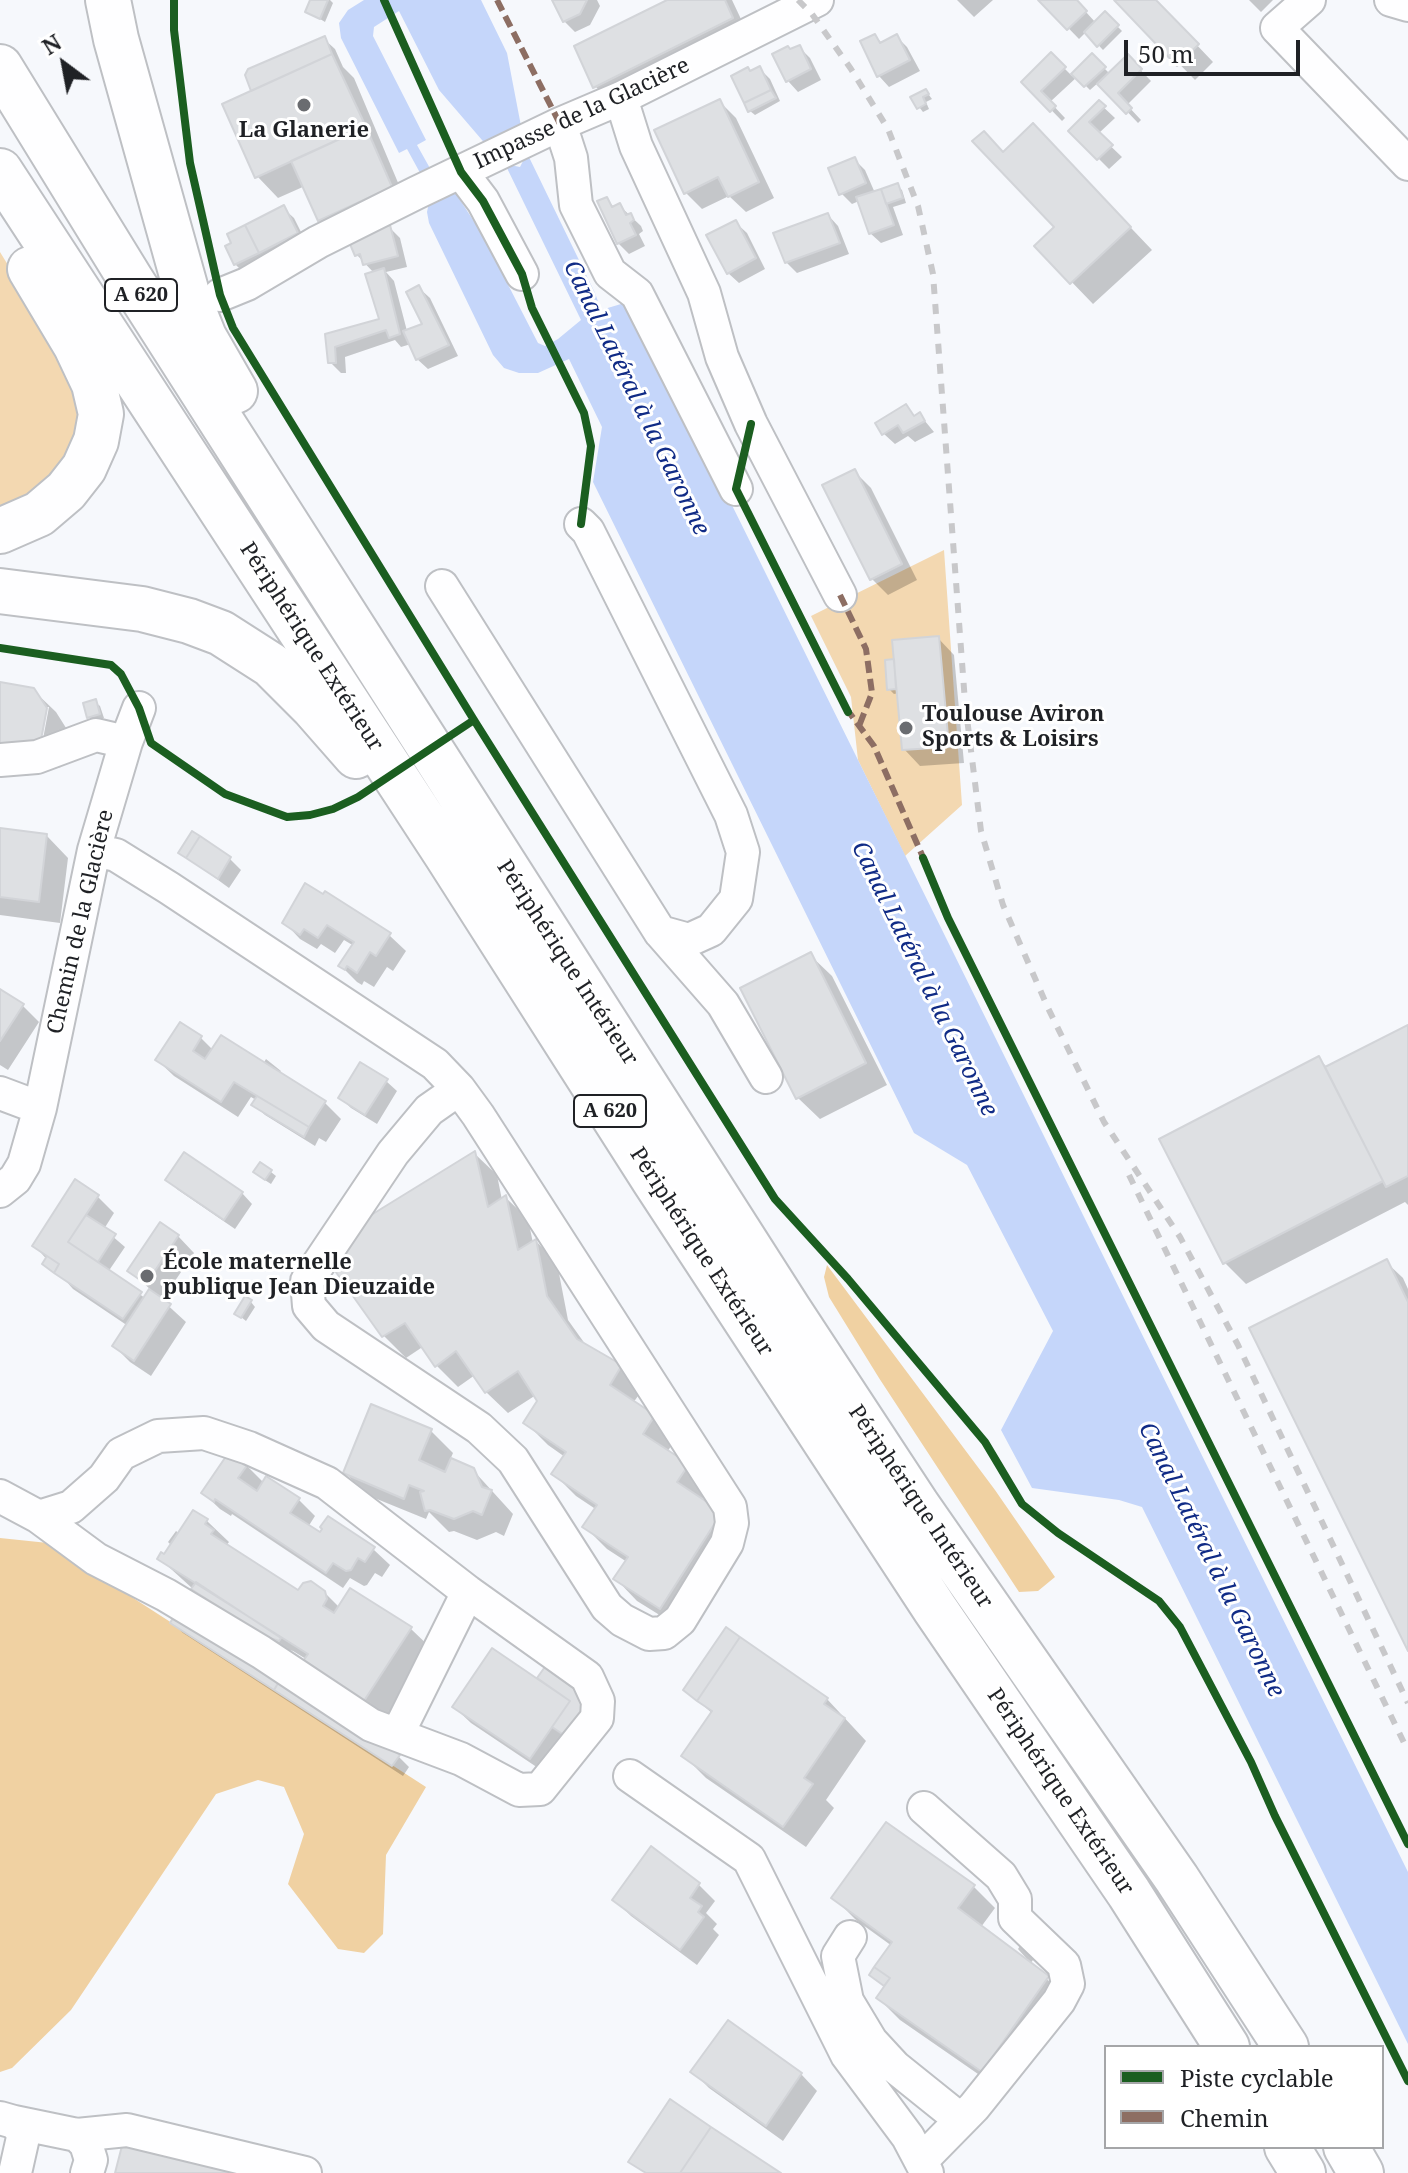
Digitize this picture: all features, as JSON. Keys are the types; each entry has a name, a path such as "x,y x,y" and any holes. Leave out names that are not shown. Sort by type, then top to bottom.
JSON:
{"highway":[{"path":"108,0 116,39 188,297 204,337 289,479 285,521"},
{"name":"Périphérique Intérieur","path":"0,67 131,280 789,1310 935,1531 1169,1866 1285,2045"},
{"name":"Périphérique Extérieur","path":"0,171 756,1336 935,1609 1129,1893 1226,2045"},
{"path":"0,219 76,346 94,384 101,414 90,455 66,491 39,514 0,531"},
{"path":"0,591 142,609 221,633 271,665 291,684 446,854"},
{"path":"1288,2149 1303,2173"},
{"path":"1347,2149 1361,2173"}],"street":[{"name":"Impasse de la Glacière","path":"220,295 247,284 318,242 416,193 621,98 817,0"},
{"path":"1309,0 1277,28 1408,164"},
{"path":"1391,0 1408,5"},
{"path":"621,98 636,146 704,293 722,357 751,424 840,595"},
{"path":"560,124 571,158 576,205 610,273 637,294 736,489"},
{"path":"461,172 483,201 522,274"},
{"path":"581,524 588,531 731,815 743,852 736,899 711,930 689,940 660,932"},
{"path":"442,586 660,932 723,1004 766,1077"},
{"name":"Chemin de la Glacière","path":"0,1191 15,1179 24,1164 40,1108 94,850 139,708"},
{"path":"0,760 37,757 96,735 126,742"},
{"path":"94,850 116,855 169,888 435,1064 459,1089 478,1115 730,1507 732,1523 727,1543 680,1620 664,1633 649,1634 622,1620 607,1607 513,1460 479,1428 326,1326 309,1306 307,1281 393,1153 429,1110 459,1089"},
{"path":"0,1093 40,1108"},
{"path":"0,1161 30,1138"},
{"path":"0,1496 39,1517 96,1559 166,1595 261,1652 371,1725 461,1759 519,1790 540,1789 597,1718 598,1701 587,1677 468,1592 327,1483 249,1448 204,1433 158,1436 121,1454 104,1478 71,1507 39,1517"},
{"path":"398,1733 468,1592"},
{"path":"630,1776 749,1859 847,2055 919,2157 961,2120 1035,2033 1068,1984 1064,1965 1015,1918 1015,1899 1001,1876 924,1808"},
{"path":"850,1937 838,1956 847,2001 871,2041 895,2067 961,2120"},
{"path":"7,2120 77,2135 127,2130 305,2173"},
{"path":"7,2120 24,2133 15,2173"},
{"path":"77,2135 86,2144 91,2160 87,2173"}],"shaded area":[{"path":"0,252 70,366 81,401 80,431 65,463 46,487 0,515"},
{"name":"Toulouse Aviron Sports & Loisirs","path":"944,550 962,805 905,856 858,760 851,697 811,616"},
{"path":"827,1265 995,1490 1055,1577 1038,1591 1019,1592 879,1378 829,1297 824,1277"},
{"path":"0,1538 48,1543 426,1787 386,1855 383,1934 364,1953 338,1949 288,1884 304,1834 284,1787 258,1780 216,1794 71,2010 12,2068 0,2072"}],"water":[{"name":"Canal Latéral à la Garonne","path":"364,0 481,0 507,53 526,152 518,164 504,162 488,147 439,90 399,11 374,27 373,36 426,140 417,145 441,188 455,192 482,234 538,343 545,346 581,320 505,164 520,167 527,153 601,310 631,301 1408,1872 1408,2044 1142,1507 1119,1500 1032,1488 1001,1430 1053,1331 967,1165 914,1133 593,482 602,427 569,359 538,373 519,373 504,368 493,355 429,223 427,212 431,193 407,149 399,153 341,38 339,23 348,10"}],"building":[{"path":"310,0 328,0 320,19 305,12"},
{"path":"552,0 587,0 580,14 563,22"},
{"path":"667,0 725,0 733,18 593,88 574,46"},
{"path":"1038,0 1077,0 1087,11 1067,30"},
{"path":"1114,0 1156,0 1199,44 1177,66"},
{"path":"1105,11 1119,25 1097,47 1084,32"},
{"path":"875,34 880,43 897,34 910,60 877,77 860,41"},
{"path":"325,36 332,54 251,91 245,75 248,69"},
{"path":"800,45 811,69 786,82 772,54 788,46 790,49"},
{"path":"1051,52 1066,67 1041,91 1056,106 1050,112 1021,82"},
{"path":"1092,53 1106,67 1084,87 1071,74"},
{"path":"332,54 366,127 255,178 222,104"},
{"path":"1128,54 1142,69 1118,93 1132,108 1126,114 1097,84"},
{"path":"760,66 771,90 744,103 731,76 748,67 750,71"},
{"path":"926,89 929,94 923,97 926,104 917,109 910,97"},
{"path":"771,90 776,98 748,112 744,103"},
{"path":"720,99 759,182 728,197 718,177 684,194 654,130"},
{"path":"1099,100 1106,106 1089,122 1113,145 1097,160 1068,131"},
{"path":"1033,123 1131,227 1070,284 1034,246 1054,227 972,141 984,131 1003,152"},
{"path":"366,127 392,187 318,221 291,161"},
{"path":"855,157 866,183 839,195 828,168"},
{"path":"898,183 903,198 886,204 881,189"},
{"path":"881,189 894,225 869,234 856,197"},
{"path":"607,197 612,207 620,203 626,215 631,213 634,220 630,223 636,235 617,244 597,201"},
{"path":"284,205 298,233 259,253 245,225"},
{"path":"828,213 840,243 785,263 773,233"},
{"path":"736,220 756,258 727,274 706,235"},
{"path":"245,225 259,253 234,265 225,246 231,243 227,234"},
{"path":"390,225 398,256 363,265 360,254 355,256 347,237"},
{"path":"384,268 400,334 389,338 386,330 335,347 336,363 328,363 325,334 379,319 365,274"},
{"path":"419,285 449,345 416,360 403,331 422,324 406,292"},
{"path":"906,404 914,416 920,412 925,421 903,433 898,425 882,435 875,423"},
{"path":"855,469 902,564 870,580 822,485"},
{"path":"939,636 949,747 902,750 892,640"},
{"path":"894,659 896,689 887,690 885,660"},
{"path":"0,682 34,688 47,708 40,745 0,755"},
{"path":"96,699 100,714 87,718 83,703"},
{"path":"0,828 47,834 39,902 0,897"},
{"path":"192,831 200,836 186,858 178,853"},
{"path":"200,836 231,857 218,879 186,858"},
{"path":"305,883 323,894 325,891 391,933 376,956 370,952 357,973 347,966 345,970 338,966 354,942 327,925 318,938 304,929 300,935 282,923"},
{"path":"811,952 866,1063 796,1099 740,988"},
{"path":"0,989 24,1004 0,1041"},
{"path":"180,1022 202,1036 193,1051 205,1059 221,1035 326,1101 309,1127 234,1082 221,1102 155,1060"},
{"path":"1408,1025 1408,1176 1386,1187 1325,1067"},
{"path":"1319,1056 1383,1181 1223,1264 1159,1139"},
{"path":"360,1062 388,1079 365,1115 338,1098"},
{"path":"257,1096 309,1127 304,1137 251,1105"},
{"path":"475,1151 488,1207 506,1195 518,1250 536,1239 547,1296 577,1339 622,1365 610,1385 655,1415 643,1434 689,1464 677,1482 722,1512 660,1609 613,1579 628,1557 582,1527 597,1505 551,1474 566,1452 523,1423 537,1401 518,1371 485,1393 456,1351 435,1367 405,1323 382,1337 333,1268 363,1220"},
{"path":"184,1152 243,1192 224,1220 165,1180"},
{"path":"260,1162 272,1170 265,1180 253,1172"},
{"path":"75,1179 99,1195 68,1242 142,1292 123,1319 54,1273 59,1264 32,1246"},
{"path":"86,1215 116,1234 98,1262 68,1242"},
{"path":"160,1222 179,1235 146,1284 127,1271"},
{"path":"47,1256 59,1264 54,1273 42,1264"},
{"path":"1387,1259 1408,1302 1408,1651 1249,1328"},
{"path":"149,1289 171,1304 134,1361 112,1346"},
{"path":"245,1296 252,1300 241,1318 234,1314"},
{"path":"371,1404 432,1429 419,1460 445,1472 451,1458 474,1468 482,1487 492,1490 482,1515 473,1511 454,1519 425,1511 420,1492 424,1491 409,1485 404,1499 343,1473"},
{"path":"229,1452 248,1464 238,1478 257,1491 266,1476 300,1498 290,1513 320,1532 328,1516 375,1547 365,1562 358,1558 351,1570 346,1571 333,1563 326,1573 215,1499 214,1502 201,1493"},
{"path":"193,1510 208,1519 205,1524 214,1530 211,1534 298,1590 303,1583 311,1581 325,1591 327,1599 323,1606 334,1613 350,1588 412,1627 360,1707 299,1667 308,1654 157,1559 161,1552 164,1554"},
{"path":"196,1582 281,1638 279,1641 264,1636 191,1589"},
{"path":"176,1613 280,1680 274,1690 170,1623"},
{"path":"726,1627 740,1637 697,1701 683,1690"},
{"path":"740,1637 828,1698 824,1704 845,1718 804,1778 813,1784 783,1827 681,1756 712,1711 697,1701"},
{"path":"492,1648 570,1701 530,1759 452,1707"},
{"path":"547,1664 581,1687 584,1711 567,1737 552,1727 570,1701 537,1678"},
{"path":"280,1680 400,1755 392,1766 274,1690"},
{"path":"886,1822 975,1885 958,1908 1049,1976 982,2072 876,1998 890,1978 874,1967 892,1942 831,1898"},
{"path":"651,1846 700,1883 690,1898 702,1906 698,1912 704,1917 680,1950 612,1900"},
{"path":"874,1967 890,1978 884,1986 869,1975"},
{"path":"728,2020 802,2073 766,2126 690,2072"},
{"path":"670,2099 711,2127 680,2173 646,2173 628,2162"},
{"path":"711,2127 781,2173 680,2173"},
{"path":"124,2138 269,2173 115,2173"}],"railway":[{"path":"798,0 812,14 851,69 888,129 918,206 933,274 965,702 981,831 1003,905 1048,1008 1104,1122 1180,1237 1238,1345 1408,1703"},
{"path":"1129,1175 1408,1751"}],"marked path":[{"path":"497,0 560,124"},
{"path":"840,595 866,649 872,693 859,726"},
{"path":"846,708 874,746 926,864"}],"cycle path":[{"path":"174,0 174,30 190,163 220,295 233,328 474,720 775,1199 848,1279 985,1442 1022,1504 1058,1533 1159,1601 1180,1627 1251,1762 1408,2081"},
{"path":"384,0 461,172 483,201 522,274 532,308 584,413 591,446 581,524"},
{"path":"751,424 736,489 848,712"},
{"path":"0,648 111,665 121,674 139,708 151,743 225,794 287,817 333,809 358,797 474,720"},
{"path":"923,858 948,918 1408,1844"}],"place":[{"name":"La Glanerie","path":"304,105"},
{"name":"Toulouse Aviron Sports & Loisirs","path":"906,728"},
{"name":"École maternelle publique Jean Dieuzaide","path":"147,1276"}]}
